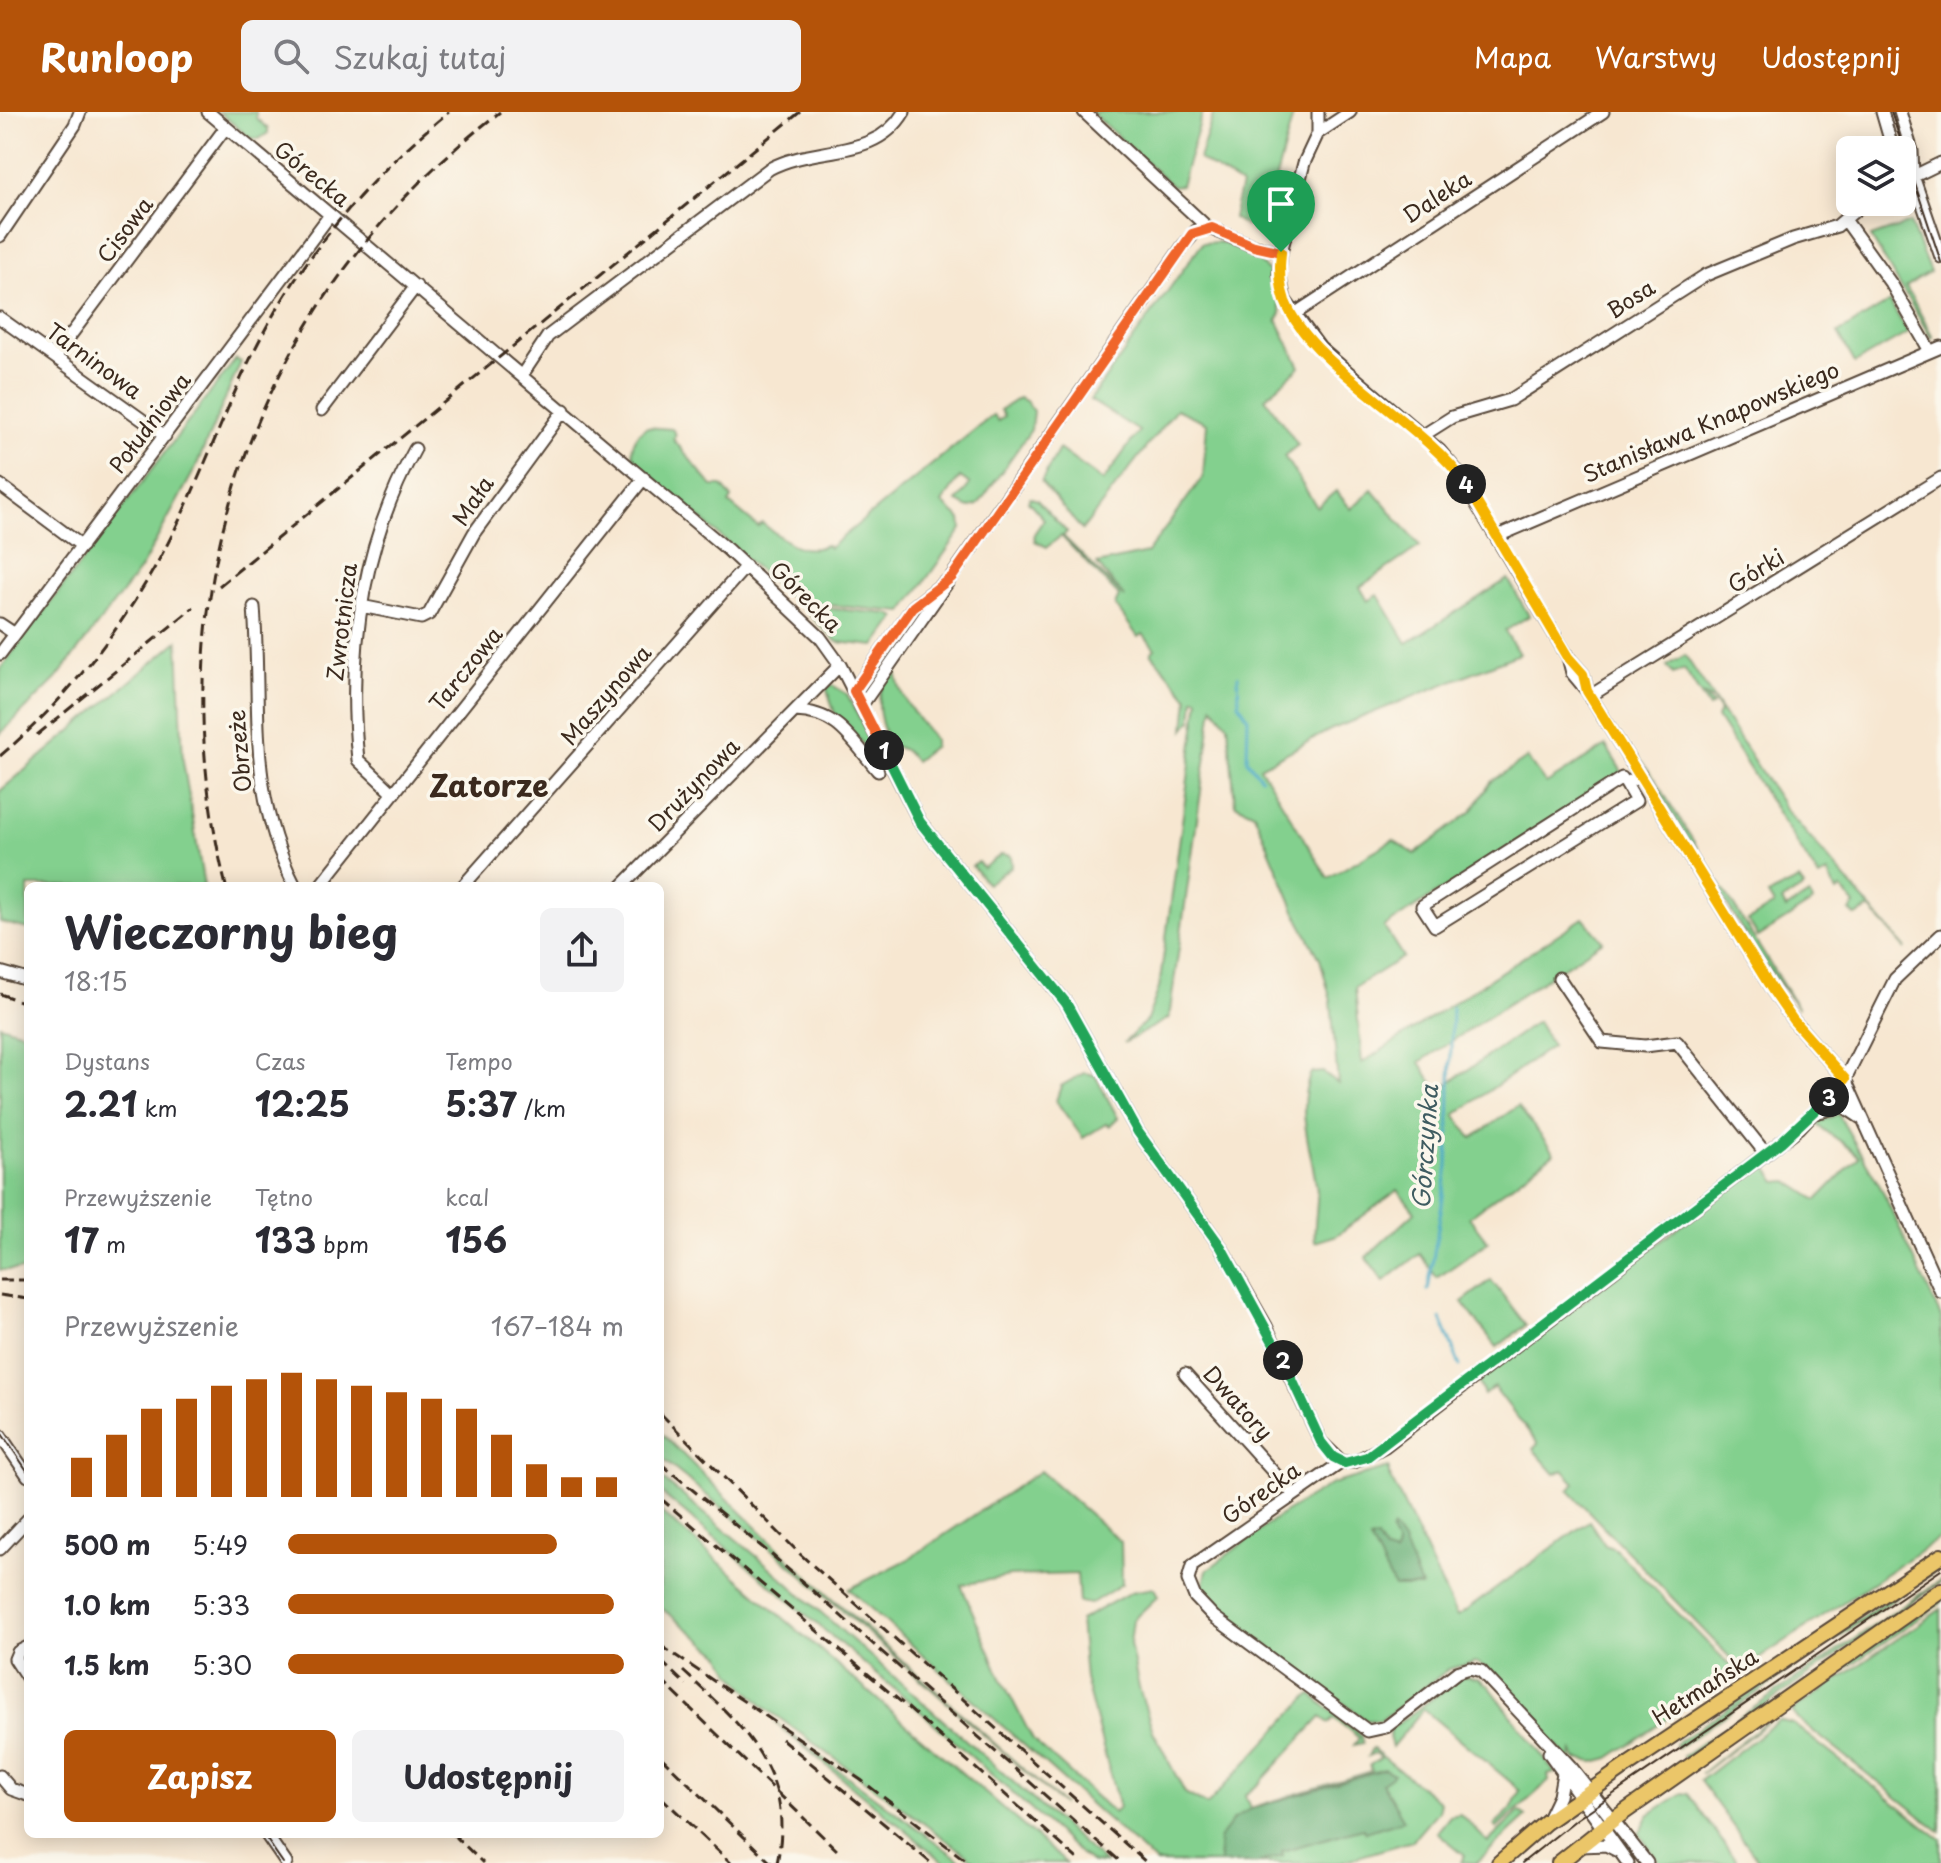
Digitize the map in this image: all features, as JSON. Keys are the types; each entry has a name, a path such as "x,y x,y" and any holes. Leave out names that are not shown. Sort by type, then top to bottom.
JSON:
{"main road":[{"name":"Hetmańska","path":"1499,1863 1546,1822 1586,1794 1941,1556"},
{"path":"1559,1863 1608,1824 1941,1590"}],"street":[{"path":"2,229 75,125 80,112"},
{"name":"Górecka","path":"209,112 644,478 746,566 820,637 840,665 920,822 1056,988 1138,1132 1221,1247 1266,1326 1321,1442 1328,1453 1342,1462 1192,1566 1188,1575 1189,1586 1208,1612 1365,1730 1382,1729 1453,1674 1470,1668 1487,1676 1541,1738 1608,1824"},
{"path":"522,375 548,336 769,169 786,159 871,145 904,112"},
{"path":"1084,112 1207,227 1254,246 1281,252"},
{"path":"1318,112 1318,133 1304,163 1281,252 1280,285 1293,315 1320,348 1422,436 1456,470 1568,657 1583,674 1589,693 1785,1008 1845,1079 1941,1292"},
{"path":"1318,133 1350,112"},
{"name":"Daleka","path":"1293,315 1603,112"},
{"path":"1882,112 1889,136"},
{"path":"1900,112 1907,136"},
{"name":"Cisowa","path":"55,356 226,127"},
{"path":"1916,175 1941,163"},
{"path":"1916,198 1941,257"},
{"name":"Południowa","path":"0,654 330,215"},
{"name":"Bosa","path":"1422,436 1452,417 1510,400 1716,270 1846,221 1851,216"},
{"path":"1846,221 1935,349"},
{"path":"861,706 1183,246 1196,231 1207,227"},
{"path":"322,410 416,286"},
{"name":"Tarninowa","path":"0,318 165,436"},
{"name":"Stanisława Knapowskiego","path":"1498,536 1935,349"},
{"name":"Mała","path":"361,606 423,618 431,611 483,521 564,410"},
{"name":"Zwrotnicza","path":"393,793 358,760 353,690 361,606 376,537 396,483 415,449"},
{"name":"Tarczowa","path":"323,882 644,478"},
{"name":"Górki","path":"1589,693 1941,478"},
{"path":"0,485 82,546"},
{"name":"Maszynowa","path":"467,882 746,566"},
{"path":"854,691 913,607 952,577"},
{"name":"Obrzeże","path":"254,607 256,748 265,804 282,862 293,882"},
{"path":"0,624 15,634"},
{"name":"Drużynowa","path":"626,882 840,665"},
{"path":"795,711 813,712 830,718 878,771"},
{"path":"1626,784 1640,775"},
{"path":"1622,778 1626,784 1636,801 1435,926 1422,906 1622,778"},
{"path":"1342,1462 1354,1462 1385,1446 1766,1154 1815,1113 1845,1079 1895,979 1941,935"},
{"path":"0,972 24,979"},
{"path":"1559,978 1602,1042 1645,1046 1677,1042 1766,1154"},
{"path":"1815,1113 1843,1106 1865,1121"},
{"name":"Dwatory","path":"1185,1374 1294,1495"},
{"path":"0,1435 24,1470"},
{"path":"0,1549 24,1523"},
{"path":"24,1649 18,1652 15,1659 24,1673"},
{"name":"Górecka","path":"1541,1738 1563,1773 1586,1794"},
{"path":"1546,1822 1557,1801 1563,1773"},
{"path":"0,1776 11,1789 24,1794"},
{"path":"1608,1824 1619,1851 1628,1863"},
{"path":"1608,1824 1647,1863"},
{"path":"269,1838 286,1863"},
{"path":"1575,1849 1602,1845 1619,1851"}],"green space":[{"path":"219,112 256,112 256,118 268,129 268,133 259,139 250,138"},
{"path":"1091,112 1203,112 1181,185 1172,186"},
{"path":"1214,112 1294,112 1269,203 1255,213 1246,226 1233,218 1241,185 1199,159"},
{"path":"1910,223 1930,272 1906,287 1931,338 1871,237"},
{"path":"1219,242 1256,259 1264,266 1274,285 1281,314 1277,320 1300,367 1265,398 1298,445 1284,456 1317,507 1336,491 1351,509 1372,489 1420,546 1360,587 1368,601 1378,595 1407,643 1508,579 1529,616 1505,631 1519,654 1330,730 1260,767 1328,878 1393,840 1415,854 1472,811 1491,782 1527,758 1546,784 1606,746 1624,775 1384,927 1403,957 1355,987 1362,1063 1583,918 1603,941 1420,1062 1437,1091 1537,1022 1552,1046 1455,1115 1472,1138 1518,1106 1554,1153 1469,1217 1488,1242 1437,1278 1420,1254 1384,1281 1366,1257 1415,1212 1398,1190 1337,1235 1315,1242 1317,1192 1304,1102 1311,1073 1323,1072 1338,1084 1331,1001 1320,959 1299,920 1254,813 1235,804 1228,725 1213,706 1169,1018 1124,1043 1147,1020 1159,988 1199,699 1194,698 1192,720 1185,729 1188,697 1151,653 1155,649 1143,634 1138,637 1115,605 1119,596 1061,536 1047,547 1035,541 1034,534 1044,519 1028,501 1030,497 1037,500 1067,532 1063,536 1125,598 1097,564 1147,553 1203,477 1207,423 1176,409 1082,530 1041,482 1059,449 1103,481 1139,431 1090,400 1202,243"},
{"path":"1890,302 1908,333 1855,363 1838,333"},
{"path":"236,359 241,362 195,469 141,568 56,679 0,734 0,669"},
{"path":"1019,398 1026,401 1033,411 1031,430 978,505 969,508 957,502 970,484 960,477 942,503 961,519 962,529 903,612 795,602 635,461 632,451 634,441 646,427 672,429 676,435 673,439 712,486 722,486 732,498 729,503 758,527 762,523 784,540 800,547 808,549 826,545 829,548 993,415 998,421 1004,416 1000,410"},
{"path":"800,606 896,617 875,646 837,642"},
{"path":"178,641 183,761 203,882 24,882 24,928 0,922 0,791"},
{"path":"1685,655 1786,810 1906,949 1870,908 1856,916 1850,911 1855,905 1841,889 1837,892 1827,873 1819,878 1717,718 1720,711 1713,700 1703,695 1713,705 1709,708 1684,669 1673,674 1667,666"},
{"path":"896,669 904,698 934,739 934,746 915,761 904,750 889,744 880,714 883,686"},
{"path":"832,685 847,694 879,756 879,762 835,714 826,687"},
{"path":"1637,756 1654,778 1798,1009 1754,949"},
{"path":"1002,854 1011,856 1012,866 987,884 972,866 978,862 983,868"},
{"path":"1799,880 1804,887 1782,901 1786,909 1809,895 1813,902 1758,937 1748,921 1774,905 1768,895"},
{"path":"0,1025 24,1033 24,1270 0,1270"},
{"path":"1084,1073 1095,1075 1118,1118 1110,1126 1106,1124 1083,1138 1056,1101 1061,1086"},
{"path":"1838,1114 1881,1188 1941,1317 1941,1537 1742,1670 1569,1491 1575,1483 1563,1470 1555,1474 1533,1449 1538,1444 1494,1387 1484,1395 1478,1382 1760,1165 1767,1167 1777,1182 1788,1181 1817,1200 1859,1157 1816,1123"},
{"path":"1491,1280 1526,1325 1497,1347 1462,1302"},
{"path":"664,1436 789,1559 1063,1805 776,1552 664,1460"},
{"path":"1389,1468 1389,1474 1457,1617 1589,1521 1605,1545 1615,1549 1729,1665 1732,1664 1736,1673 1609,1758 1594,1762 1576,1759 1572,1749 1571,1762 1490,1670 1476,1662 1449,1669 1380,1721 1366,1720 1221,1611 1203,1588 1207,1570 1282,1514 1332,1484"},
{"path":"1040,1471 1121,1542 1122,1584 1090,1604 1079,1602 1077,1574 1010,1576 961,1585 1000,1676 1033,1740 1114,1813 1119,1808 1085,1679 1080,1620 1131,1592 1154,1588 1158,1596 1133,1620 1130,1644 1139,1688 1153,1731 1185,1793 1207,1805 1312,1695 1362,1736 1363,1743 1354,1745 1359,1738 1334,1718 1329,1723 1321,1717 1245,1795 1250,1808 1372,1771 1370,1765 1381,1758 1375,1753 1368,1756 1372,1748 1440,1802 1438,1811 1412,1841 1337,1863 1156,1863 849,1589 907,1560"},
{"path":"664,1480 765,1563 1105,1863 1091,1863 911,1703 664,1495"},
{"path":"664,1514 1066,1863 978,1863 763,1706 733,1675 722,1656 664,1610"},
{"path":"1393,1528 1403,1542 1421,1587 1394,1587 1370,1540 1377,1538 1385,1552 1395,1555 1397,1546 1391,1532"},
{"path":"1941,1563 1941,1567 1677,1748 1675,1744"},
{"path":"1941,1582 1686,1761 1683,1756"},
{"path":"1941,1598 1941,1603 1772,1719 1701,1774 1795,1698"},
{"path":"1941,1609 1941,1832 1799,1720 1792,1711"},
{"path":"1463,1676 1479,1679 1489,1686 1555,1773 1548,1775 1549,1781 1497,1828 1494,1825 1511,1809 1520,1790 1423,1709 1392,1747 1389,1737 1392,1728"},
{"path":"1779,1720 1793,1724 1941,1839 1941,1863 1760,1863 1700,1781"},
{"path":"774,1722 964,1863 945,1863"},
{"path":"1384,1769 1394,1774 1382,1783 1404,1820 1282,1851 1283,1856 1258,1863 1220,1863 1219,1838 1233,1820 1250,1809"},
{"path":"1682,1793 1688,1794 1738,1863 1661,1863 1639,1834 1649,1815"},
{"path":"1520,1811 1526,1817 1476,1863 1461,1862 1465,1855 1437,1832 1450,1816 1460,1814 1488,1842"}],"waterway":[{"name":"Górczynka","path":"1238,676 1239,703 1248,718 1247,760 1261,778"},
{"name":"Górczynka","path":"1428,1290 1448,1166 1452,1007"},
{"name":"Górczynka","path":"1441,1319 1460,1366"}],"tram line":[{"path":"1891,112 1941,262"},
{"path":"0,1431 24,1466"},
{"path":"1522,1863 1577,1819 1941,1570"},
{"path":"266,1838 283,1863"}],"railway":[{"path":"0,756 77,679 141,590 188,502 253,352 303,268 371,184 449,112"},
{"path":"225,882 207,775 204,666 216,559 244,457 287,360 345,269 416,186 500,112"},
{"path":"219,586 800,112"},
{"path":"37,735 194,607"},
{"path":"0,994 24,1003"},
{"path":"0,1280 24,1280"},
{"path":"0,1295 24,1298"},
{"path":"664,1417 800,1554 1147,1863"},
{"path":"664,1466 773,1556 1122,1863"},
{"path":"664,1501 907,1707 1082,1863"},
{"path":"664,1648 861,1780 969,1863"},
{"path":"664,1664 686,1685"},
{"path":"683,1671 745,1732 772,1777 779,1802 781,1831 777,1863"},
{"path":"664,1683 840,1853"},
{"path":"782,1739 931,1863"},
{"path":"664,1760 771,1863"},
{"path":"664,1800 731,1863"},
{"path":"457,1838 483,1863"}],"district":[{"name":"Zatorze","path":"489,787"}],"route":[{"path":"1203,228 1212,228 1254,246 1281,252 1280,285 1293,315 1320,348 1440,451 1456,470 1568,657 1583,674 1587,691 1773,991 1793,1020 1845,1079 1815,1113 1781,1142 1385,1446 1354,1462 1342,1462 1328,1453 1278,1349 1221,1247 1138,1132 1066,1003 920,822 854,691 913,607 952,577 1192,234 1203,228"}]}
